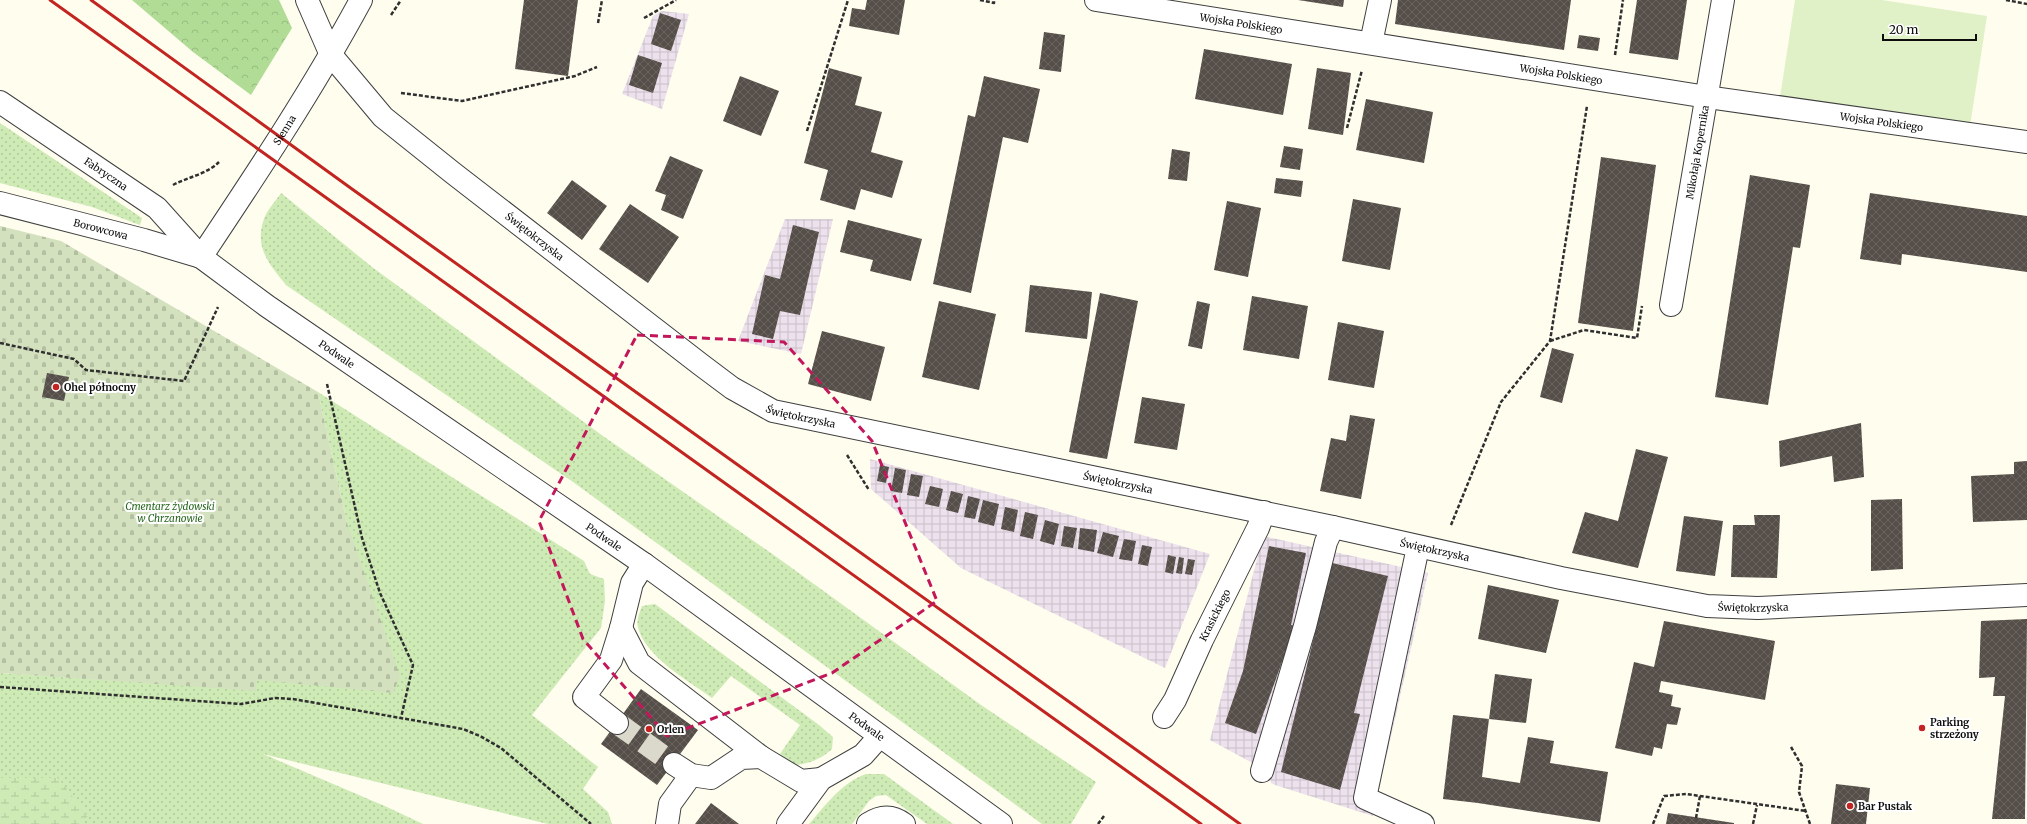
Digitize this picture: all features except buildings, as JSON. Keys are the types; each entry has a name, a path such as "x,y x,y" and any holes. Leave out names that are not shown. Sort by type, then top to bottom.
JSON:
{"street":[{"name":"Świętokrzyska","path":"308,0 331,55 383,117 453,174 700,364 732,388 773,411 1264,512 1561,578 1707,606 1758,608 2027,595"},
{"name":"Sienna","path":"201,257 255,176 331,55 361,0"},
{"name":"Wojska Polskiego","path":"1096,0 1706,97 2027,142"},
{"path":"1371,43 1380,0"},
{"name":"Mikołaja Kopernika","path":"1671,305 1723,0"},
{"name":"Fabryczna","path":"0,102 158,208 201,257"},
{"name":"Borowcowa","path":"0,203 144,240 201,257"},
{"name":"Podwale","path":"201,257 267,306 644,564 879,737 1001,824"},
{"name":"Krasickiego","path":"1164,717 1175,700 1202,640 1258,528 1264,512"},
{"path":"1262,771 1305,626 1326,542 1333,527"},
{"path":"1418,547 1365,798 1423,824"},
{"path":"617,723 584,696 611,660 621,628 632,583 644,564"},
{"path":"621,628 639,664 761,757 801,781 820,779 863,754 879,737"},
{"path":"667,824 670,804 683,769 711,778 741,758 761,757"},
{"path":"788,824 820,779"},
{"path":"868,824 878,817 896,818 904,824"}],"path":[{"path":"391,15 401,0"},
{"path":"598,22 602,0"},
{"path":"644,18 676,0"},
{"path":"807,131 848,0"},
{"path":"980,0 994,3 994,0"},
{"path":"1616,46 1623,0"},
{"path":"2006,0 2027,4"},
{"path":"1347,128 1363,64"},
{"path":"400,93 462,101 575,76 597,66"},
{"path":"1449,532 1501,402 1550,342 1588,104"},
{"path":"170,186 190,176 213,168 219,162"},
{"path":"1550,342 1584,330 1637,338 1643,303"},
{"path":"0,343 74,359 86,370 184,381 218,308"},
{"path":"327,384 362,538 380,593 413,665 402,718"},
{"path":"843,449 869,490"},
{"path":"0,687 241,704 275,698 293,699 463,730 480,736 501,748 591,824"},
{"path":"1791,748 1802,766 1799,792 1810,824"},
{"path":"1653,824 1664,796 1686,794 1806,811"},
{"path":"1696,818 1700,796"},
{"path":"1753,824 1757,805"},
{"path":"1098,824 1104,816"}],"highlighted area":[{"path":"637,335 784,342 872,441 937,601 832,673 667,736 583,639 539,521"}],"shaded area":[{"path":"662,11 689,14 662,109 622,94 653,16"},
{"path":"785,219 833,219 801,354 738,341"},
{"path":"870,459 1210,554 1165,668 961,568 871,489"},
{"path":"1263,536 1428,573 1373,816 1275,785 1271,783 1269,772 1210,740"}],"green space":[{"path":"132,0 279,0 292,28 251,95 193,52"},
{"path":"1795,0 1882,0 1987,16 1970,126 1780,97"},
{"path":"0,123 142,218 140,225 92,207 0,183"},
{"path":"281,193 372,267 603,436 778,558 981,705 1096,782 1071,824 1042,824 573,482 286,285 266,256 261,240 264,218"},
{"name":"Cmentarz żydowski w Chrzanowie","path":"0,226 61,241 318,392 347,523 400,676 393,693 257,680 256,691 0,673"},
{"path":"318,392 584,561 590,574 604,579 605,601 601,628 532,715 598,767 583,789 608,812 612,824 548,824 263,754 423,824 0,824 0,673 256,690 256,680 347,523"},
{"path":"655,604 819,725 833,737 832,749 816,760 796,765 780,754 800,725 731,676 712,698 680,676 658,658 642,638 638,627 638,619 642,606"},
{"path":"866,774 884,774 953,824 927,824 886,795 876,796 869,801 852,824 809,824 841,789 857,778"},
{"path":"0,778 58,778 88,816 78,824 0,824"}],"tunnel":[{"path":"617,723 674,764"}],"railway":[{"path":"50,0 1201,824"},
{"path":"91,0 352,189 1240,824"}],"place":[{"name":"Ohel północny","path":"56,387"},
{"name":"Parking strzeżony","path":"1922,728"},
{"name":"Orlen","path":"649,729"},
{"name":"Bar Pustak","path":"1850,806"}]}
